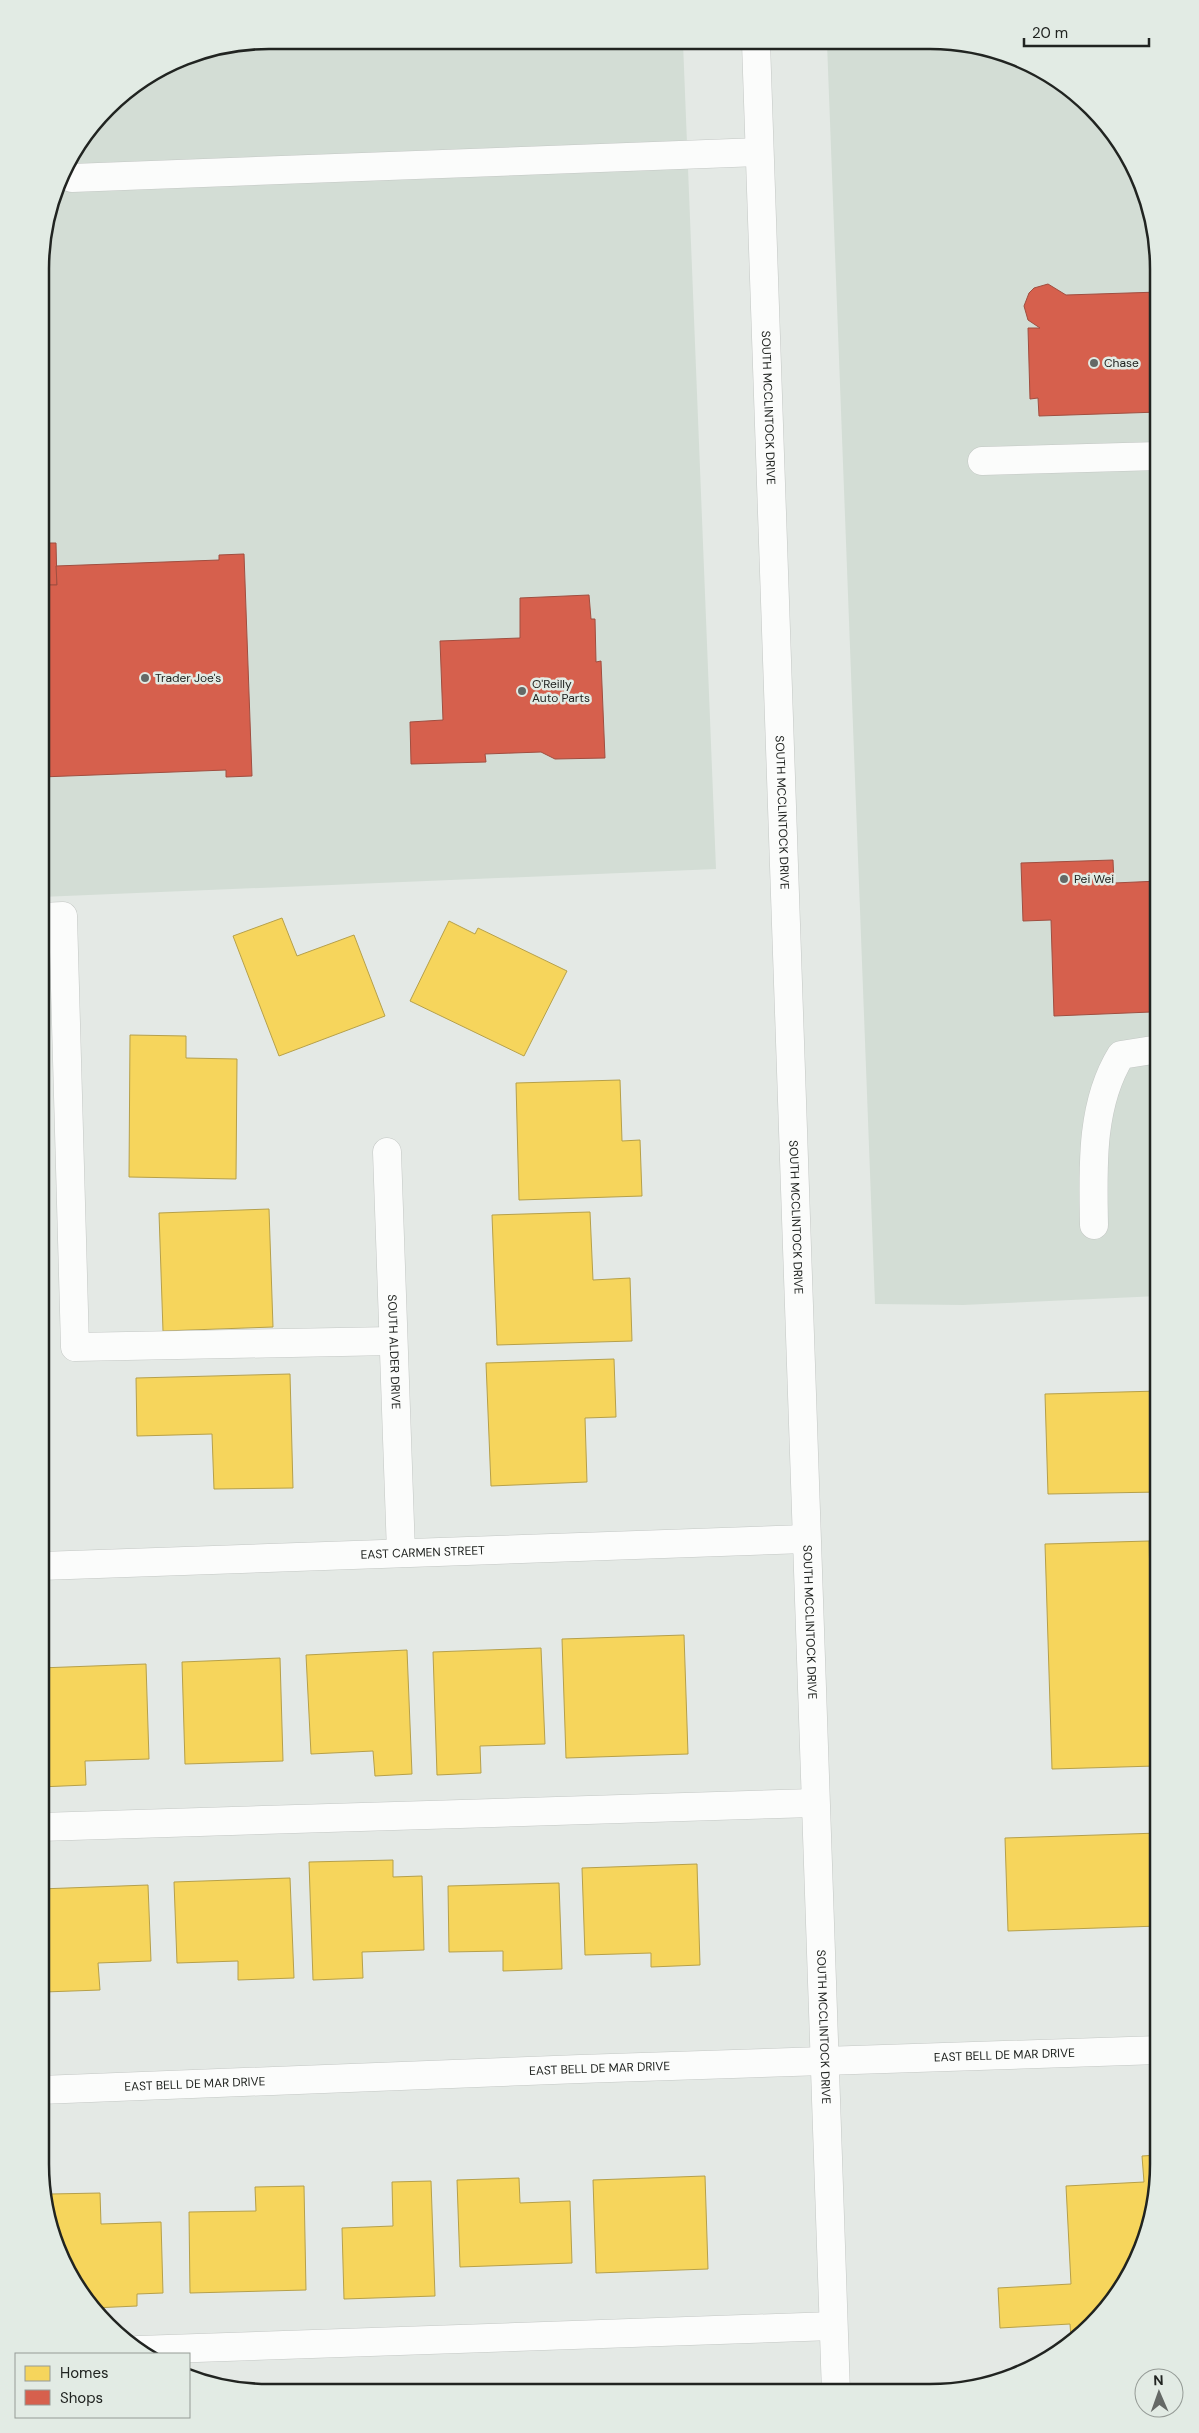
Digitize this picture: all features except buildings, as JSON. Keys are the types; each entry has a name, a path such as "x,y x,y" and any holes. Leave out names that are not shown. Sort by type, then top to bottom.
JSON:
{"main road":[{"name":"SOUTH MCCLINTOCK DRIVE","path":"756,49 805,1539 836,2384"},
{"path":"72,178 759,152"},
{"path":"982,461 1150,456"},
{"path":"49,917 63,916 75,1347 393,1341"},
{"path":"1094,1226 1097,1119 1110,1072 1121,1055 1150,1050"},
{"name":"SOUTH ALDER DRIVE","path":"387,1152 401,1553"},
{"name":"EAST CARMEN STREET","path":"49,1566 805,1539"},
{"path":"49,1828 814,1802"},
{"name":"EAST BELL DE MAR DRIVE","path":"49,2090 1150,2050"},
{"path":"151,2350 833,2326"}],"shaded area":[{"path":"255,49 683,49 716,869 49,897 49,255 56,212 71,172 103,124 135,94 159,78 198,60 226,53"},
{"path":"827,49 944,49 973,53 1001,60 1040,78 1075,103 1096,124 1121,159 1139,198 1146,226 1150,255 1150,1296 963,1305 875,1304"}],"place":[{"name":"Chase","path":"1094,363"},
{"name":"Trader Joe's","path":"145,678"},
{"name":"O'Reilly Auto Parts","path":"522,691"},
{"name":"Pei Wei","path":"1064,879"}]}
